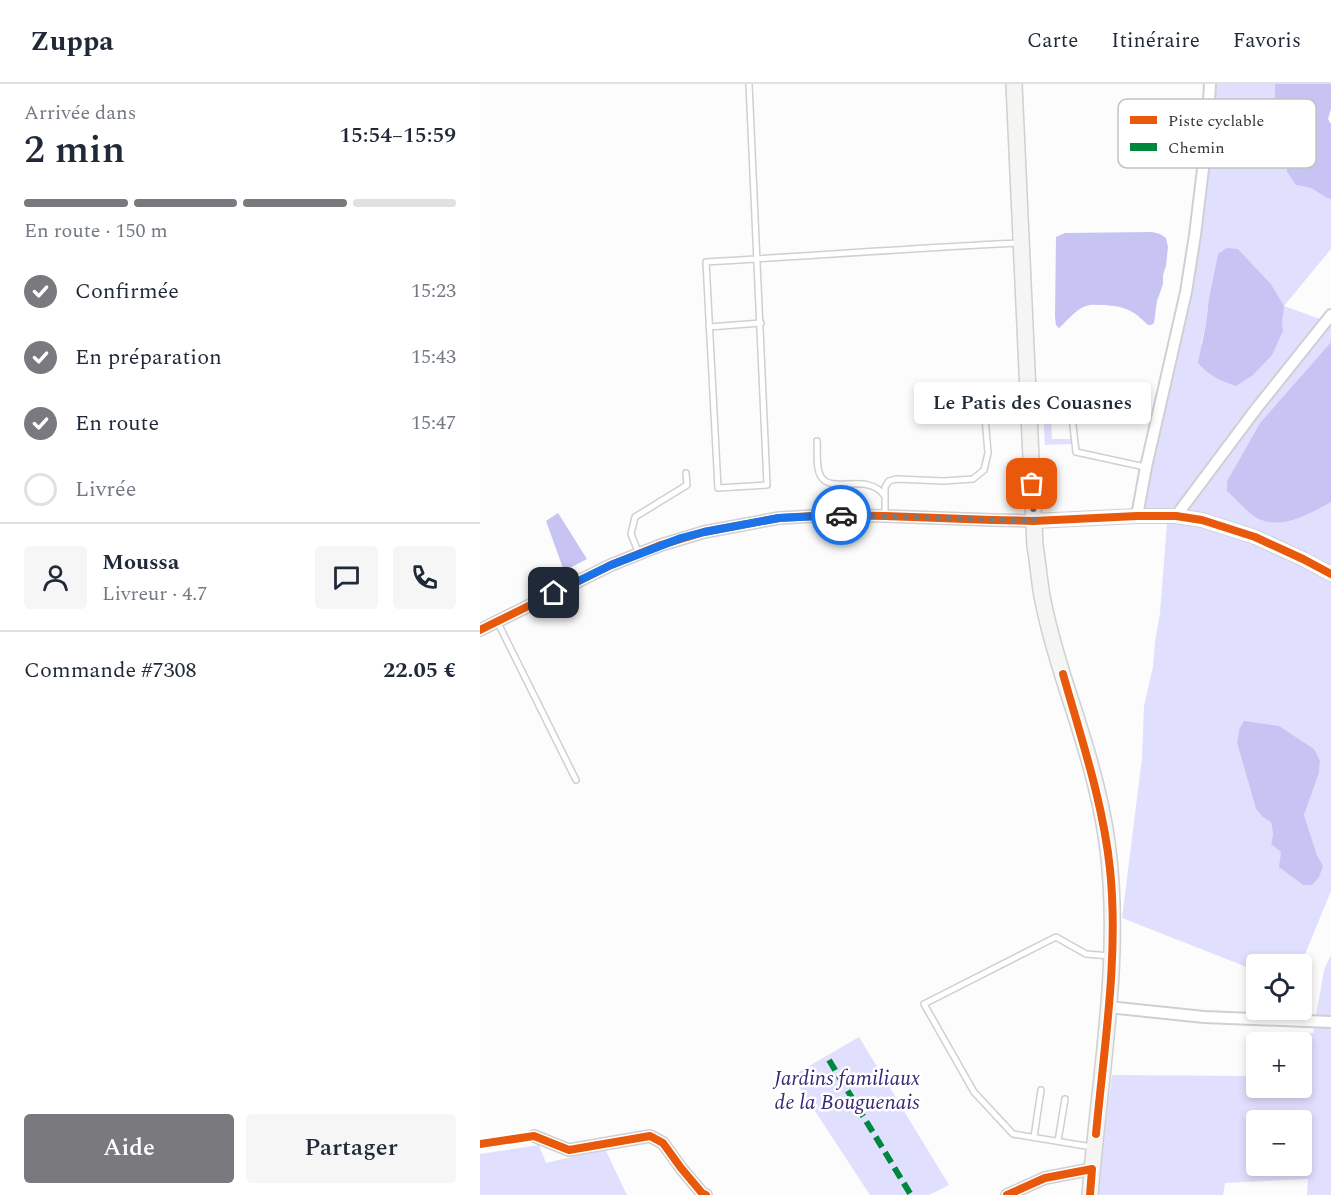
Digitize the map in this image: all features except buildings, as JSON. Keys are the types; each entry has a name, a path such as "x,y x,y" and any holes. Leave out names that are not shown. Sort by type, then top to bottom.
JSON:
{"main road":[{"path":"1014,84 1035,546 1042,596 1090,766 1106,839 1112,896 1108,1007 1090,1195"}],"street":[{"path":"1209,99 1210,84"},
{"path":"1137,516 1186,292 1203,168"},
{"path":"1176,516 1331,315"},
{"path":"480,630 611,565 681,538 779,518 831,515 1034,521 1176,516 1254,537 1331,574"},
{"path":"1108,1007 1204,1017 1331,1022"},
{"path":"534,1136 569,1150 650,1136 663,1143 681,1168 706,1195"},
{"path":"1007,1195 1045,1178 1092,1169"}],"lane":[{"path":"749,84 758,259 761,323 767,485 718,488 706,262 758,259 1022,243"},
{"path":"709,327 761,323"},
{"path":"1029,408 1071,408 1076,452 1146,467"},
{"path":"885,516 884,495 886,484 889,481 896,479 944,481 973,479 984,470 988,453 985,417"},
{"path":"817,441 818,468 822,478 829,483 873,486 881,490 884,495"},
{"path":"639,554 632,534 635,517 687,485 686,473"},
{"path":"497,621 576,780"},
{"path":"1094,1147 1012,1134 974,1092 924,1005 1056,937 1086,954 1111,956"},
{"path":"1034,1137 1041,1090"},
{"path":"1058,1141 1065,1099"}],"green space":[{"path":"1207,84 1275,84 1275,99 1206,99"},
{"path":"1201,168 1286,168 1296,185 1311,188 1331,198 1331,249 1284,306 1331,323 1331,342 1260,423 1227,481 1295,519 1331,502 1331,891 1305,954 1246,954 1246,967 1122,918 1142,758 1144,706 1153,667 1160,613 1167,523 1160,512 1140,511 1185,281","holes":["1238,249 1271,284 1283,306 1283,331 1277,341 1201,344 1218,255","1239,730 1320,761 1319,773 1304,815 1322,866 1303,885 1280,867 1281,852 1271,844 1273,834 1271,822 1256,809 1237,743"]},
{"path":"1058,412 1060,418 1051,419 1052,439 1071,439 1071,444 1045,445 1043,413"},
{"path":"1331,955 1331,1195 1307,1195 1308,1179 1225,1183 1223,1195 1096,1195 1112,1075 1246,1076 1246,1098 1312,1098 1313,1033 1324,970"},
{"name":"Jardins familiaux de la Bouguenais","path":"859,1037 949,1185 929,1195 870,1195 792,1076"},
{"path":"539,1145 546,1163 605,1149 627,1195 480,1195 480,1154"}],"shaded area":[{"path":"1275,84 1331,84 1331,109 1328,119 1331,124 1331,198 1311,188 1296,185 1286,168 1316,168 1316,99 1275,99"},
{"path":"1152,232 1166,238 1168,247 1154,323 1148,325 1124,308 1088,305 1059,328 1056,325 1056,237 1065,233"},
{"path":"1227,248 1238,249 1271,284 1284,306 1283,331 1272,355 1253,375 1236,386 1216,378 1198,363 1218,254"},
{"path":"1331,342 1331,502 1296,519 1278,523 1259,519 1247,511 1227,491 1227,481 1260,423"},
{"path":"558,513 587,559 564,571 546,521"},
{"path":"1244,721 1279,726 1314,749 1320,761 1319,773 1304,815 1323,866 1319,877 1312,885 1303,885 1279,867 1281,852 1271,844 1273,834 1271,822 1256,809 1237,743 1239,730"}],"marked path":[{"path":"829,1060 911,1195"}],"cycle path":[{"path":"480,630 611,565 661,545 704,532 779,518 831,515 1034,521 1176,516 1202,520 1255,537 1331,574"},
{"path":"1063,674 1097,795 1110,869 1112,968 1096,1134"},
{"path":"480,1144 534,1136 569,1150 650,1136 663,1143 681,1168 706,1195"},
{"path":"1007,1195 1045,1178 1092,1169 1090,1195"}],"way so far":[{"path":"841,515 1034,521 1032,484"}],"place":[{"name":"Le Patis des Couasnes","path":"1032,484"}],"route":[{"path":"554,593 611,565 681,538 779,518 841,515"}]}
